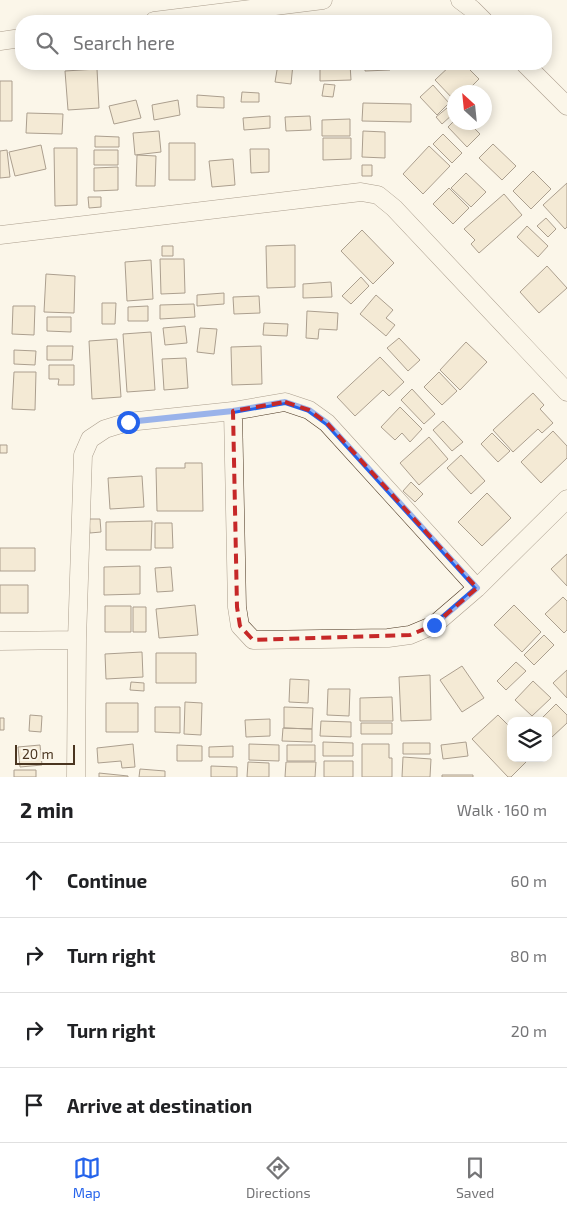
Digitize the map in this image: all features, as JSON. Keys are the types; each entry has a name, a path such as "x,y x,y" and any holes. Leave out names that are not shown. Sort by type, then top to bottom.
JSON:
{"street":[{"path":"202,15 323,0"},
{"path":"460,0 478,15"},
{"path":"0,40 15,39"},
{"path":"531,70 567,106"},
{"path":"0,236 361,192 378,195 394,208 567,392"},
{"path":"76,777 77,640 83,455 90,439 105,428 128,422 233,411 285,402 309,410 327,423 477,588"},
{"path":"233,411 237,607 240,626 254,640 388,638 410,635 434,625 477,588 567,499"},
{"path":"0,641 77,640"}],"highlighted area":[{"path":"285,402 309,410 327,423 477,588 434,625 410,635 253,640 240,626 237,607 233,411"}],"building":[{"path":"97,70 99,108 68,110 65,71"},
{"path":"277,70 292,70 291,84 275,82"},
{"path":"320,70 350,70 351,80 320,81"},
{"path":"446,70 470,70 479,79 473,85 447,85 447,93 435,80"},
{"path":"0,81 12,81 12,121 0,121"},
{"path":"324,84 335,85 333,97 322,96"},
{"path":"433,85 447,101 447,105 437,115 420,97"},
{"path":"242,92 259,93 259,102 241,102"},
{"path":"197,95 224,97 224,108 197,107"},
{"path":"136,100 141,118 114,124 109,106"},
{"path":"178,100 180,115 154,120 152,105"},
{"path":"363,103 411,104 411,122 362,121"},
{"path":"447,108 447,119 442,124 436,117"},
{"path":"27,113 63,114 62,134 26,133"},
{"path":"270,116 270,128 244,130 243,118"},
{"path":"310,116 311,130 286,131 285,117"},
{"path":"350,119 350,136 322,136 322,120"},
{"path":"451,130 476,130 480,134 467,147"},
{"path":"159,131 161,152 135,155 133,133"},
{"path":"363,131 385,132 385,158 362,157"},
{"path":"443,134 462,153 452,163 433,144"},
{"path":"95,136 119,137 119,147 95,147"},
{"path":"323,138 351,138 351,159 323,160"},
{"path":"169,143 195,143 195,180 169,180"},
{"path":"493,144 516,166 502,180 479,158"},
{"path":"41,145 46,169 15,176 9,152"},
{"path":"429,146 450,166 423,194 403,174"},
{"path":"54,148 77,148 77,205 55,206"},
{"path":"250,149 269,149 269,172 251,173"},
{"path":"7,150 10,177 0,178 0,151"},
{"path":"94,150 118,150 118,165 94,165"},
{"path":"137,155 156,156 155,186 136,186"},
{"path":"233,159 235,185 212,187 209,161"},
{"path":"362,165 372,165 372,176 362,176"},
{"path":"118,167 118,190 94,191 94,168"},
{"path":"533,171 551,189 531,209 513,191"},
{"path":"466,173 486,192 471,207 451,188"},
{"path":"567,183 567,227 565,229 543,205"},
{"path":"449,188 469,208 453,224 433,204"},
{"path":"504,194 522,215 479,253 471,244 475,240 464,229"},
{"path":"88,197 101,197 101,207 89,208"},
{"path":"546,218 556,229 548,237 537,226"},
{"path":"527,226 548,246 538,257 517,237"},
{"path":"362,230 394,263 373,284 341,251"},
{"path":"295,245 295,287 267,288 266,246"},
{"path":"162,246 173,246 173,256 162,256"},
{"path":"160,259 184,259 185,293 161,294"},
{"path":"151,260 153,299 127,301 125,262"},
{"path":"547,266 567,288 539,313 520,292"},
{"path":"46,274 75,276 74,313 44,312"},
{"path":"361,277 369,286 351,304 342,296"},
{"path":"331,282 332,297 303,298 303,284"},
{"path":"224,293 224,304 197,306 197,295"},
{"path":"376,295 393,310 386,318 395,325 386,336 360,314"},
{"path":"259,296 260,313 234,314 233,297"},
{"path":"102,303 116,303 115,324 102,324"},
{"path":"194,304 195,317 160,319 160,305"},
{"path":"13,306 35,306 34,335 12,334"},
{"path":"148,306 148,321 128,321 128,307"},
{"path":"307,311 338,313 337,330 319,329 318,339 306,338"},
{"path":"47,317 71,317 71,332 47,331"},
{"path":"264,323 288,324 287,336 263,335"},
{"path":"185,326 187,343 165,345 163,328"},
{"path":"200,328 217,329 214,354 197,352"},
{"path":"151,332 155,390 127,392 123,334"},
{"path":"399,338 420,360 408,371 387,348"},
{"path":"117,339 121,397 92,399 89,341"},
{"path":"466,342 487,362 460,390 440,370"},
{"path":"47,346 73,346 72,360 47,360"},
{"path":"261,346 262,384 232,385 231,347"},
{"path":"14,350 36,351 35,365 14,364"},
{"path":"380,357 404,382 389,396 383,390 355,416 337,397"},
{"path":"186,358 188,388 164,390 162,359"},
{"path":"49,365 74,365 74,385 58,385 59,379 49,379"},
{"path":"14,372 36,372 35,410 12,409"},
{"path":"439,372 457,391 442,405 424,387"},
{"path":"412,389 435,414 424,424 401,400"},
{"path":"533,393 544,405 540,409 553,423 542,433 538,429 513,452 493,430"},
{"path":"400,407 422,429 410,442 402,433 395,440 381,427"},
{"path":"443,421 463,442 452,451 433,430"},
{"path":"553,431 567,446 567,458 541,483 521,462"},
{"path":"492,433 510,451 498,462 481,444"},
{"path":"429,437 448,459 419,485 400,463"},
{"path":"0,445 7,445 7,453 0,453"},
{"path":"461,455 485,481 471,494 447,468"},
{"path":"185,463 202,463 203,511 157,511 156,468 185,468"},
{"path":"142,476 144,507 110,509 108,478"},
{"path":"411,482 423,494 415,502 403,491"},
{"path":"487,493 511,518 482,546 458,522"},
{"path":"89,519 100,519 101,532 90,533"},
{"path":"152,521 151,550 106,550 106,522"},
{"path":"155,523 172,523 173,548 155,548"},
{"path":"0,548 35,548 35,571 0,571"},
{"path":"567,554 567,586 551,569"},
{"path":"140,566 140,594 104,595 104,567"},
{"path":"171,567 173,591 157,592 155,568"},
{"path":"0,585 28,585 28,613 0,613"},
{"path":"563,597 567,601 567,630 564,633 545,614"},
{"path":"195,605 198,635 159,638 156,609"},
{"path":"514,605 541,632 522,652 494,625"},
{"path":"105,606 131,606 131,632 105,632"},
{"path":"133,607 146,607 146,632 133,632"},
{"path":"544,635 554,645 534,665 524,655"},
{"path":"142,652 143,677 106,679 105,654"},
{"path":"156,653 196,653 196,683 156,683"},
{"path":"516,662 526,671 506,690 497,681"},
{"path":"462,666 484,698 462,712 440,680"},
{"path":"567,670 567,698 553,683"},
{"path":"430,675 431,720 401,721 399,677"},
{"path":"290,679 309,680 308,703 289,702"},
{"path":"533,681 551,698 532,716 515,700"},
{"path":"131,682 144,683 144,691 130,690"},
{"path":"328,689 350,689 349,716 327,715"},
{"path":"392,697 393,721 360,721 360,698"},
{"path":"185,702 202,703 201,735 184,734"},
{"path":"106,703 138,703 138,732 106,732"},
{"path":"556,704 567,715 567,723 552,737 552,717 543,717"},
{"path":"155,707 180,707 180,733 155,732"},
{"path":"284,707 313,708 312,729 284,728"},
{"path":"30,715 42,716 41,732 29,731"},
{"path":"498,715 507,724 507,762 526,762 511,777 508,777 472,739"},
{"path":"0,718 4,718 4,730 0,730"},
{"path":"270,719 270,736 246,737 245,720"},
{"path":"321,721 351,722 351,737 320,736"},
{"path":"361,723 392,723 392,734 361,734"},
{"path":"283,728 312,729 312,742 282,741"},
{"path":"323,742 353,743 353,756 323,756"},
{"path":"466,742 468,756 443,759 441,745"},
{"path":"403,743 430,743 430,754 403,754"},
{"path":"133,744 135,767 122,768 121,761 98,763 97,748"},
{"path":"249,744 279,745 279,761 249,760"},
{"path":"362,744 389,744 389,758 392,758 392,777 362,777"},
{"path":"40,745 42,765 20,767 18,747"},
{"path":"177,745 202,746 202,761 177,761"},
{"path":"287,745 315,745 315,761 287,761"},
{"path":"233,746 233,757 209,757 209,747"},
{"path":"403,757 431,759 430,777 402,777"},
{"path":"324,761 353,761 353,777 324,777"},
{"path":"248,762 269,763 269,777 247,777"},
{"path":"286,762 316,762 315,777 285,777"},
{"path":"211,766 237,767 237,777 211,777"},
{"path":"140,769 165,771 165,777 139,777"},
{"path":"14,770 36,770 36,777 14,777"},
{"path":"99,773 128,776 128,777 99,777"},
{"path":"442,775 473,775 473,777 442,777"}],"route":[{"path":"128,422 233,411 285,402 309,410 327,423 477,588 434,625"}]}
